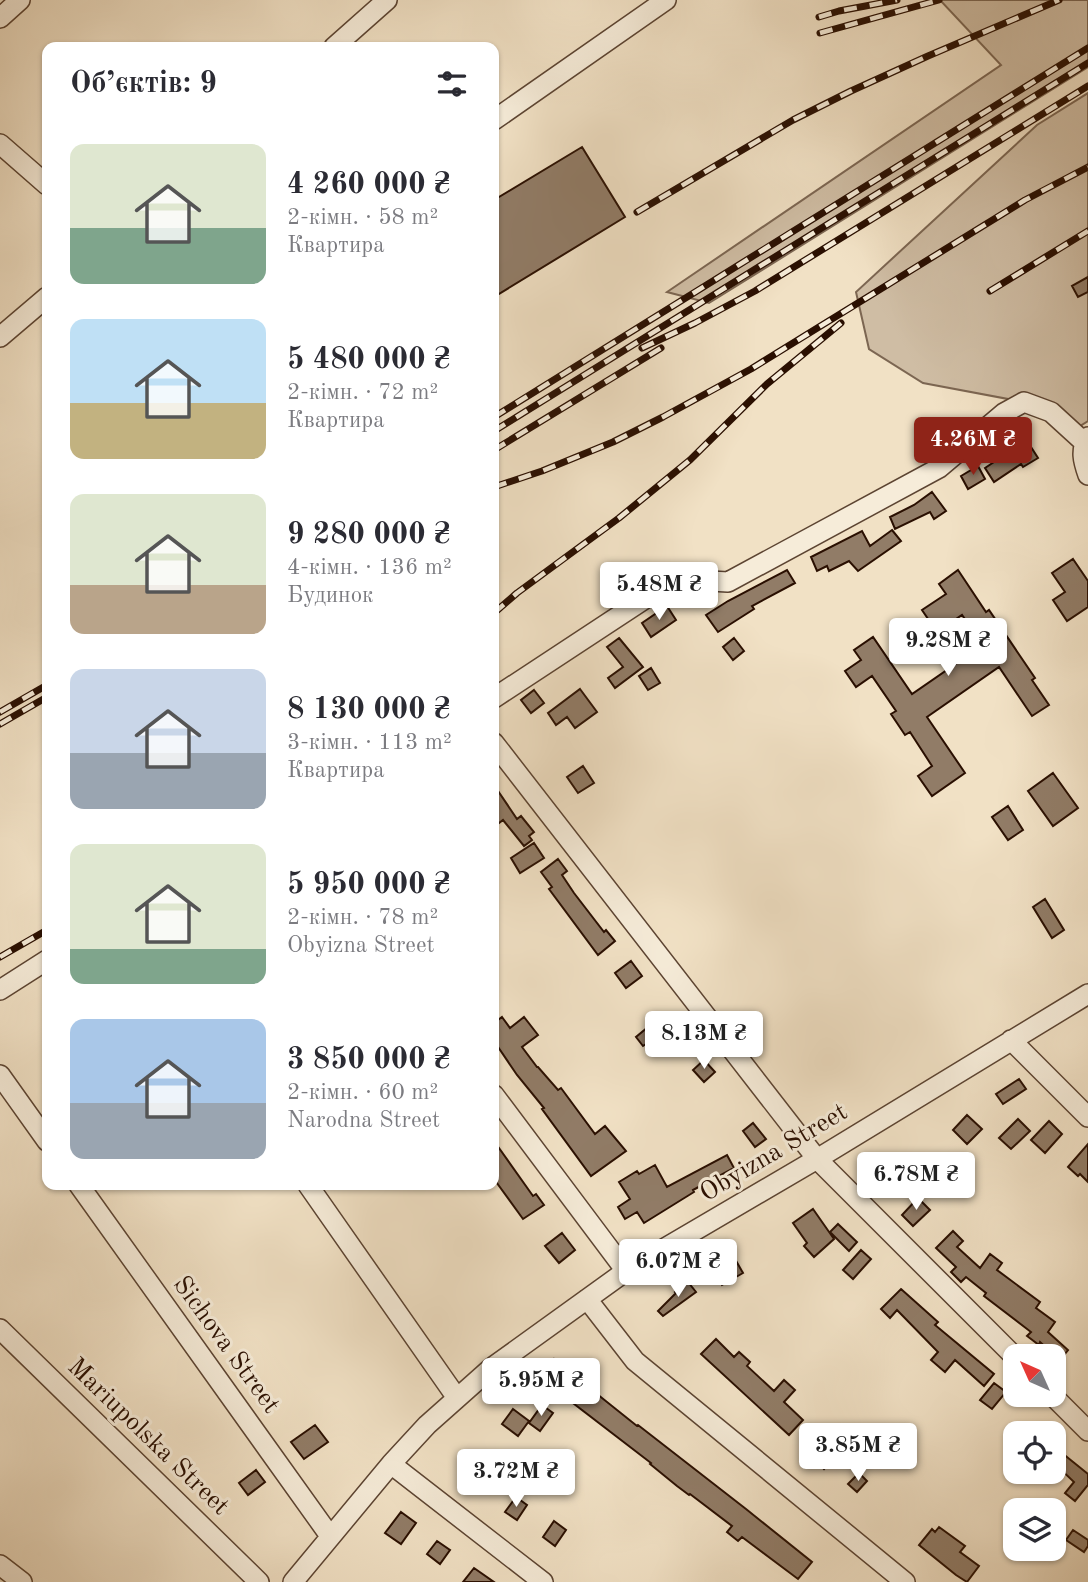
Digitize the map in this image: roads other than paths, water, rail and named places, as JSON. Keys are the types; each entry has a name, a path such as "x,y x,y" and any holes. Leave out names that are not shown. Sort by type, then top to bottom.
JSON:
{"street":[{"path":"0,18 20,0"},
{"path":"340,42 387,0"},
{"path":"499,117 666,0"},
{"path":"0,144 42,181"},
{"path":"0,337 42,302"},
{"path":"499,695 675,579 728,582 939,468 1004,413 1024,402 1051,412 1086,440 1083,460 1088,475"},
{"path":"499,749 817,1159 1003,1345"},
{"path":"0,990 42,963"},
{"name":"Obyizna Street","path":"293,1582 427,1425 490,1369 626,1271 817,1159 1088,994"},
{"path":"1011,1040 1088,1117"},
{"path":"0,1075 42,1134"},
{"path":"499,1102 626,1271"},
{"name":"Sichova Street","path":"83,1190 330,1536"},
{"path":"311,1190 457,1398"},
{"path":"587,1299 635,1360 905,1582"},
{"name":"Mariupolska Street","path":"0,1329 259,1582"},
{"path":"1064,1407 1088,1431"},
{"path":"391,1464 543,1582"},
{"path":"0,1565 22,1582"}],"railway":[{"path":"819,17 897,0"},
{"path":"820,33 939,0"},
{"path":"637,212 793,120 928,56 1059,0"},
{"path":"499,414 1088,48"},
{"path":"499,428 1088,63"},
{"path":"642,348 755,291 1088,86"},
{"path":"499,485 613,442 663,417 751,369 1025,200 1088,167"},
{"path":"990,291 1088,231"},
{"path":"499,609 619,518 690,460 767,384 841,323"},
{"path":"499,447 661,348"},
{"path":"0,712 42,688"},
{"path":"0,724 42,700"},
{"path":"0,957 42,933"}]}
